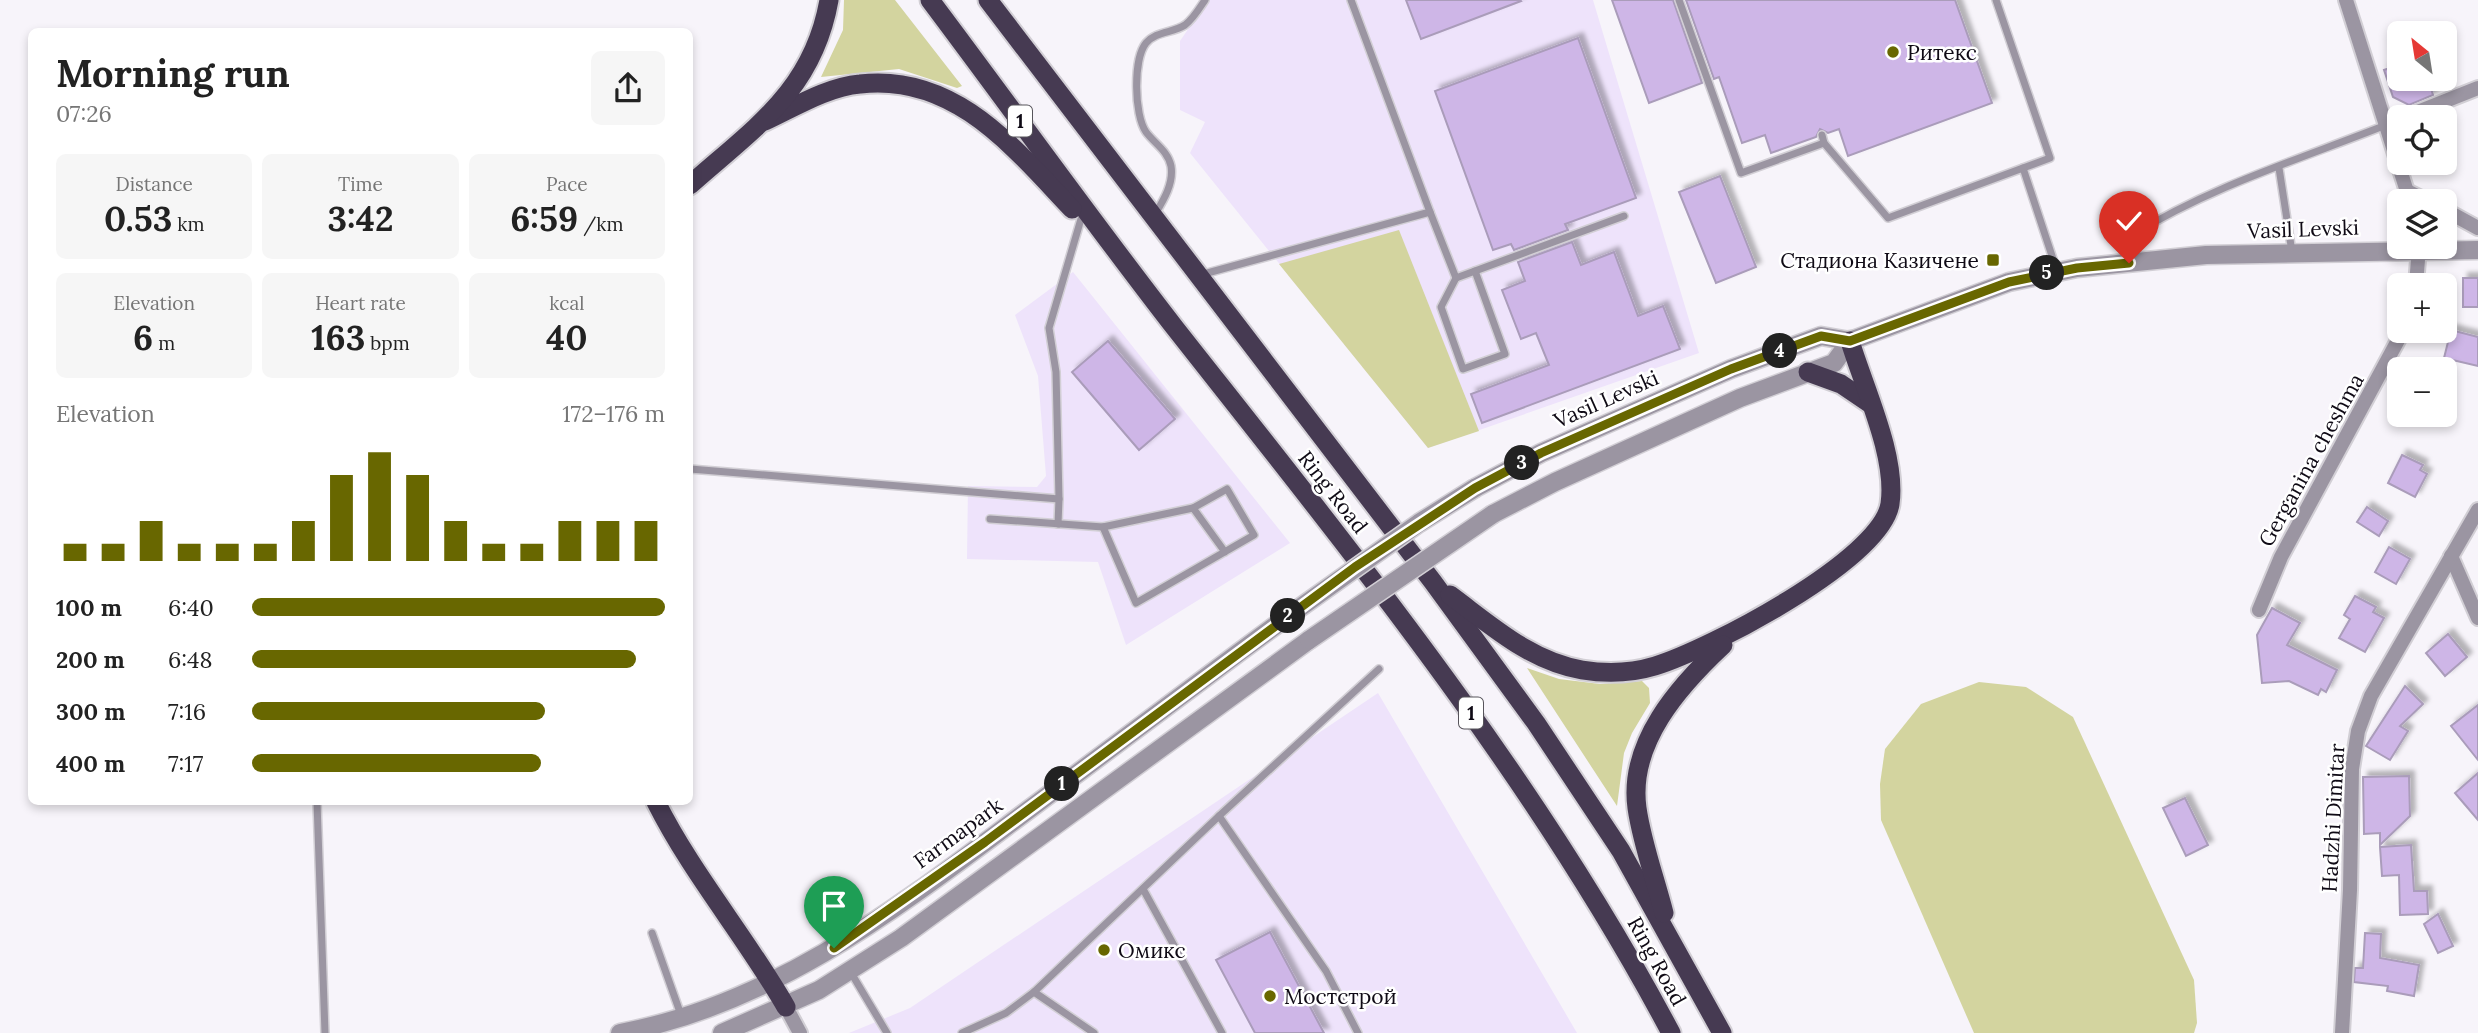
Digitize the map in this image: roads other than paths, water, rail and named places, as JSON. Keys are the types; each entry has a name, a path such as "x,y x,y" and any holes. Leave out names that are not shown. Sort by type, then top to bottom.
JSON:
{"highway":[{"path":"693,181 765,121 806,68 823,33 829,0"},
{"name":"Ring Road","path":"930,0 1109,243 1349,550 1496,748 1541,813 1612,929 1671,1033"},
{"name":"Ring Road","path":"988,0 1433,582 1543,734 1621,851 1722,1033"},
{"path":"765,121 826,93 860,83 895,85 932,93 971,110 1009,142 1081,219 1109,243"},
{"path":"1433,582 1516,645 1547,661 1582,670 1618,673 1653,667 1736,633 1861,548 1880,528 1889,507 1891,485 1887,458 1850,341"},
{"path":"1808,372 1841,384 1869,403"},
{"path":"1669,935 1637,804 1642,760 1654,728 1674,696 1736,633"},
{"path":"658,805 688,858 786,1007"}],"street":[{"path":"2347,0 2387,108"},
{"path":"2435,105 2478,88"},
{"path":"2457,217 2478,228"},
{"name":"Vasil Levski","path":"1291,614 1419,523 1475,488 1541,453 1731,369 1821,336 1850,341 2009,282 2057,271 2206,255 2387,249"},
{"name":"Vasil Levski","path":"2457,249 2478,250"},
{"name":"Vasil Levski","path":"850,971 990,875 1309,640 1493,514 1612,455 1740,398 1834,363 1850,341"},
{"name":"Gerganina cheshma","path":"2259,610 2281,557 2397,343"},
{"name":"Hadzhi Dimitar","path":"2342,1033 2350,890 2352,769 2358,731 2371,696 2478,510"},
{"path":"2451,556 2478,618"},
{"name":"Farmapark","path":"620,1033 642,1031 682,1018 772,983 884,914 1291,614"},
{"path":"722,1033 786,1007 850,971"},
{"path":"786,1007 800,1033"}],"lane":[{"path":"1153,218 1167,193 1171,165 1164,150 1145,131 1139,116 1139,59 1146,43 1157,34 1184,26 1205,0"},
{"path":"1351,0 1456,278"},
{"path":"1679,0 1741,173 1823,139 1888,218 2050,158 1996,0"},
{"path":"2129,263 2129,241 2150,225 2191,203 2387,124"},
{"path":"2023,168 2057,271"},
{"path":"2279,168 2292,253"},
{"path":"1197,276 1430,212"},
{"path":"1475,271 1505,354 1463,369 1441,307 1456,278 1624,216"},
{"path":"1058,524 1056,373 1049,328 1081,219"},
{"path":"693,469 1059,499"},
{"path":"990,519 1104,527 1193,508 1227,489 1254,535 1136,603 1104,527"},
{"path":"1193,508 1225,552"},
{"path":"961,1033 1006,1013 1034,992 1379,669"},
{"path":"317,805 325,1033"},
{"path":"1219,816 1326,971 1358,1033"},
{"path":"1143,889 1222,1033"},
{"path":"652,933 682,1018"},
{"path":"850,971 887,1033"},
{"path":"1034,992 1094,1033"}],"place":[{"name":"Ритекс","path":"1893,52"},
{"name":"Стадиона Казичене","path":"1993,260"},
{"name":"Омикс","path":"1104,950"},
{"name":"Мостстрой","path":"1270,996"}]}
